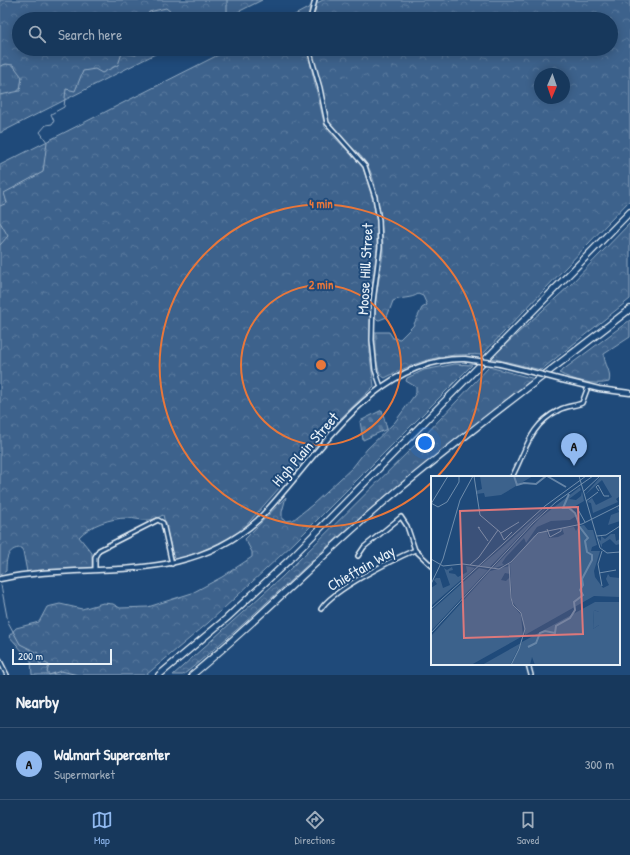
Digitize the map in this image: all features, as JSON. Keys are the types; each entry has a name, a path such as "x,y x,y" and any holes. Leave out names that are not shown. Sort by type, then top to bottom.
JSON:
{"highway":[{"path":"159,675 227,618 289,560 630,212"},
{"path":"192,675 247,628 359,524 408,482 630,310"}],"main road":[{"name":"High Plain Street","path":"0,579 42,573 134,569 172,564 221,547 251,526 350,416 382,387 402,374 419,366 442,360 466,359 500,364 588,387 630,393"}],"street":[{"path":"312,12 315,0"},
{"name":"Moose Hill Street","path":"311,56 320,88 327,123 332,131 365,166 375,197 379,220 380,247 373,302 372,340 375,370 382,387"},
{"path":"512,476 536,427 555,412 582,403 585,400 588,387"},
{"path":"358,556 364,547 401,517 407,526 415,550 431,565"},
{"path":"95,571 96,554 99,550 158,520 163,523 172,564"},
{"name":"Chieftain Way","path":"321,609 328,599 388,562 415,550"},
{"path":"0,661 7,675"},
{"path":"528,665 531,675"}],"green space":[{"path":"0,0 262,0 238,12 12,12 12,56 151,56 0,133 0,95 20,91 22,77 13,65 6,64 0,66"},
{"path":"323,0 630,0 630,200 482,355 455,355 432,359 421,362 385,378 381,375 377,364 376,332 389,332 393,338 400,339 413,326 422,308 427,305 423,296 418,294 412,297 396,300 393,301 387,317 379,320 376,319 375,306 383,252 381,219 375,186 368,166 358,153 333,128 327,118 321,84 313,56 618,56 618,12 315,12 317,3"},
{"path":"310,7 309,12 300,12"},
{"path":"216,56 309,56 325,127 363,167 373,201 377,224 377,248 371,295 370,322 370,357 374,386 340,419 243,529 227,539 201,551 174,560 163,515 151,520 121,518 101,523 89,529 79,537 92,553 92,568 27,572 23,551 21,548 10,552 6,563 6,571 0,575 0,165"},
{"path":"6,64 13,65 22,76 21,82 17,92 0,95 0,66"},
{"path":"630,223 630,299 541,370 491,358 569,286"},
{"path":"630,320 630,337 604,354 609,371 609,382 584,382 559,373"},
{"path":"455,364 472,365 294,543 208,623 146,675 32,675 31,661 9,636 16,628 39,622 47,607 60,604 82,609 103,603 113,604 120,608 148,607 192,593 222,577 252,557 252,552 245,539 286,497 282,512 282,519 286,521 293,520 312,505 353,467 367,449 395,422 416,393 416,387 406,381 407,378 424,370"},
{"path":"489,367 535,379 397,486 193,667 183,675 173,675 282,577 425,435"},
{"path":"382,410 387,429 363,440 360,421"}],"waterway":[{"path":"227,0 227,12"},
{"path":"149,12 166,8 171,12"},
{"path":"0,206 7,203 4,193 43,172 47,142 40,132 46,125 52,124 54,121 51,114 64,107 66,89 75,91 83,71 95,69 102,73 118,65 121,56"},
{"path":"0,222 8,236 0,245"},
{"path":"1,585 8,622 20,644 38,653 40,664 45,663 49,665 47,672 49,675 61,671 78,675"}],"place":[{"name":"Walmart Supercenter","path":"574,466"}]}
